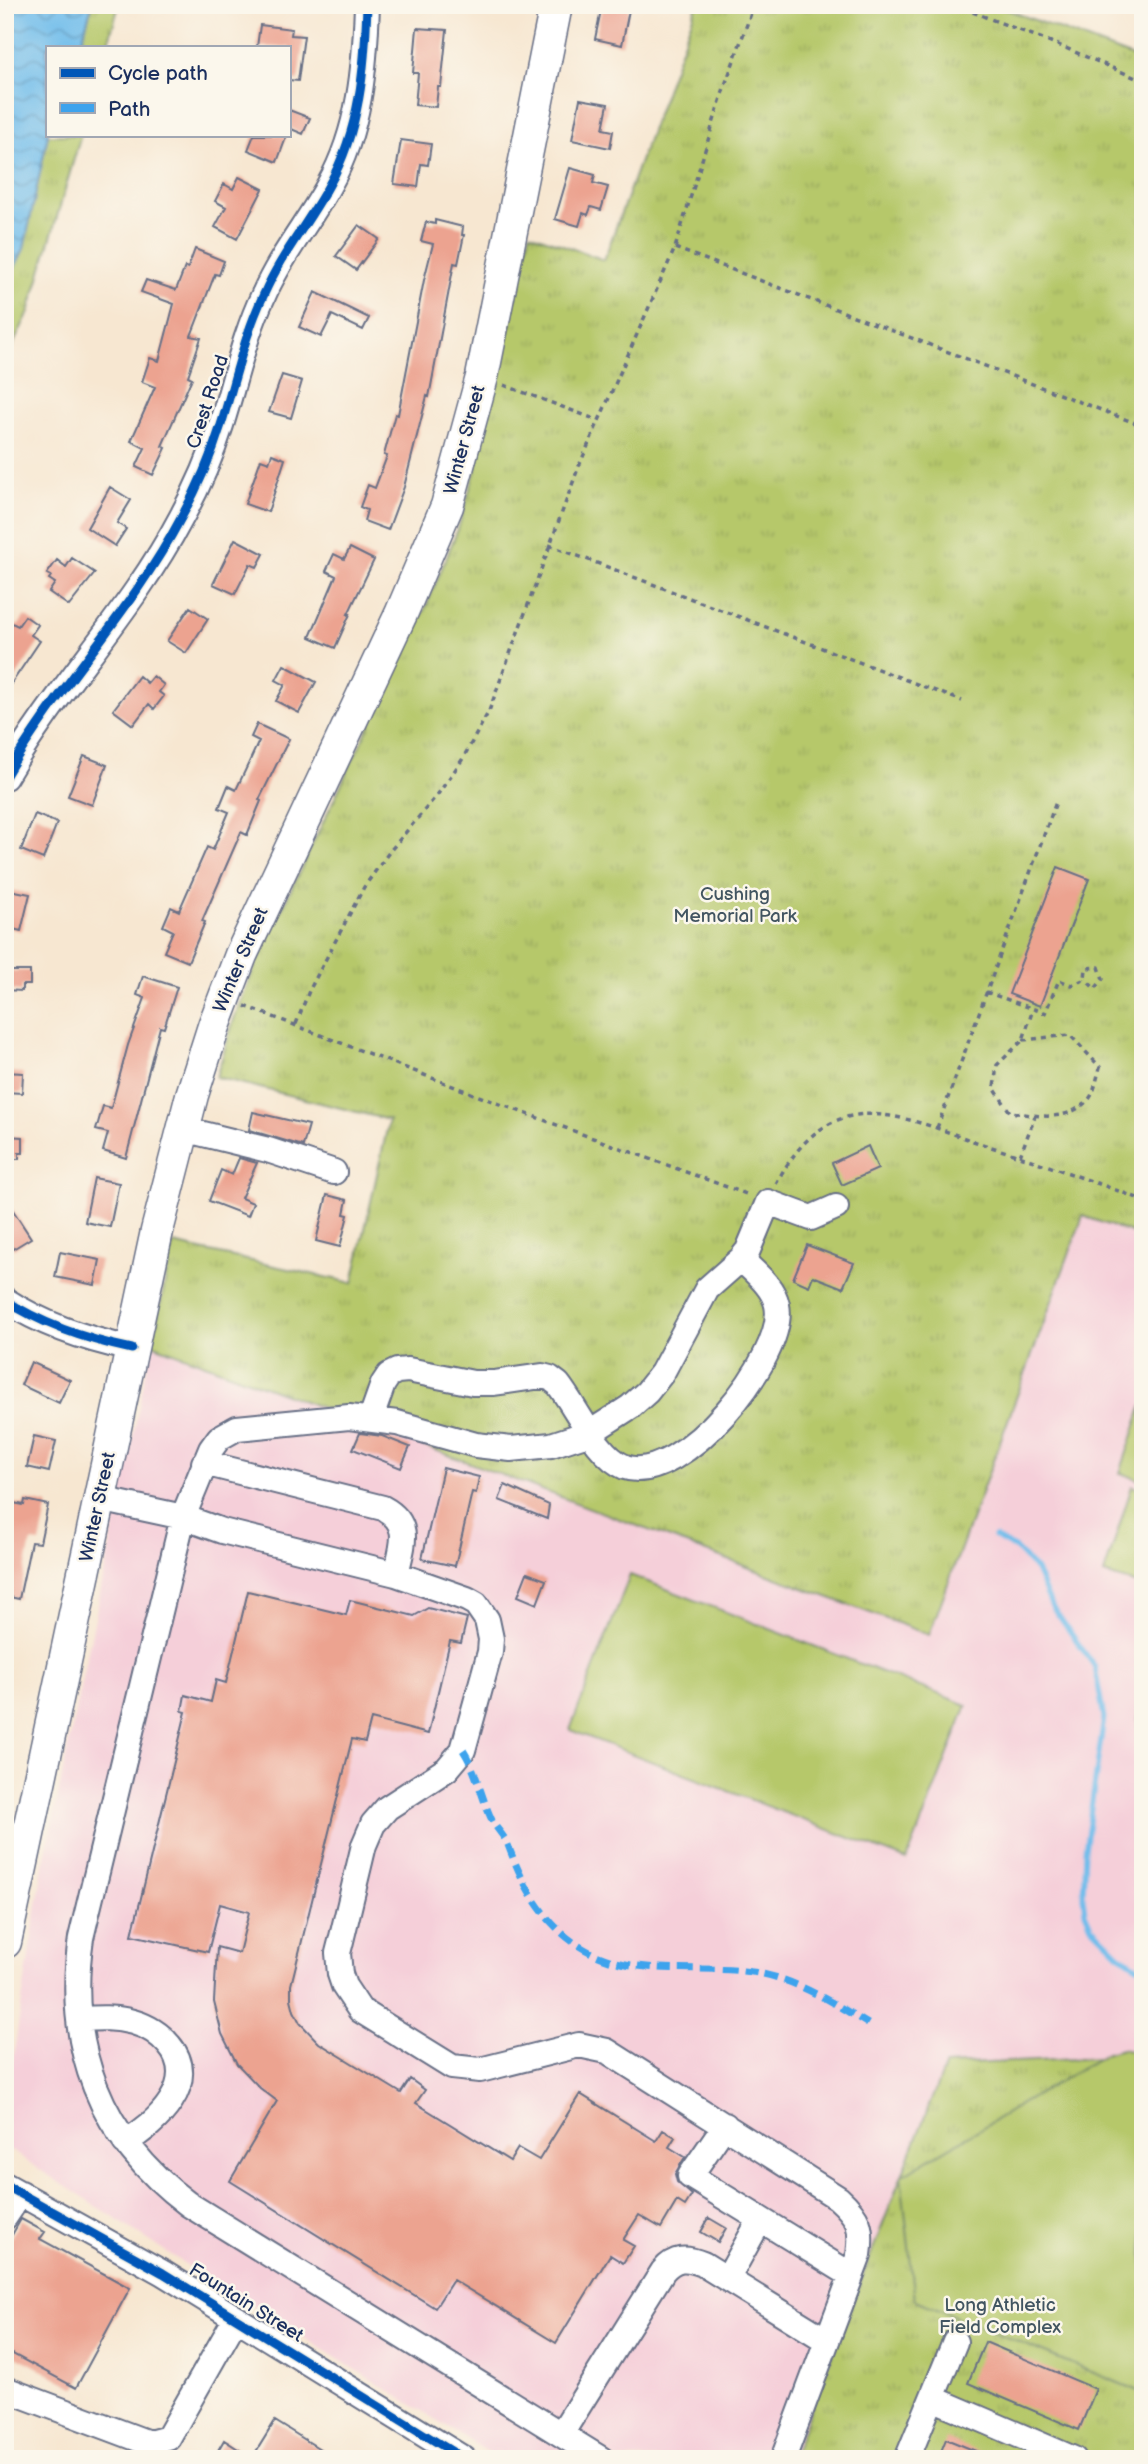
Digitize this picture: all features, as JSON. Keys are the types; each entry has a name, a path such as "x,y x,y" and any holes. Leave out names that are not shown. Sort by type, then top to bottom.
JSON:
{"main road":[{"name":"Winter Street","path":"5,1942 157,1231 183,1129 223,998 266,900 401,614 447,506 482,377 556,5"}],"street":[{"name":"Crest Road","path":"5,777 33,733 128,605 196,489 220,427 242,350 264,294 291,244 324,195 341,161 361,90 367,5"},
{"path":"183,1129 268,1150 334,1172"},
{"path":"601,2459 188,2204 155,2178 125,2142 103,2107 92,2077 80,2019 77,1973 81,1938 183,1517 204,1463 219,1438 237,1428 329,1418 371,1419 420,1428 477,1445 511,1449 551,1445 591,1432 612,1420 647,1392 674,1355 707,1289 741,1259 754,1240 768,1202 811,1218 836,1206"},
{"path":"371,1419 383,1384 389,1375 397,1371 408,1370 473,1383 542,1376 558,1384 599,1444 616,1462 626,1467 646,1469 677,1455 712,1429 751,1381 768,1346 778,1318 773,1294 741,1259"},
{"path":"5,1300 61,1327 132,1349"},
{"path":"204,1463 383,1508 400,1521 403,1531 396,1574"},
{"path":"100,1499 183,1517 222,1531 396,1574 456,1593 476,1604 490,1630 490,1652 470,1730 456,1760 447,1769 387,1808 368,1834 338,1953 344,1986 360,2010 452,2067 480,2070 568,2047 593,2047 621,2058 838,2198 852,2210 858,2219 861,2242 859,2255 787,2458"},
{"path":"80,2019 118,2018 136,2023 164,2038 177,2053 181,2066 173,2097 152,2124 125,2142"},
{"path":"724,2125 690,2176 851,2275"},
{"path":"5,2217 13,2189"},
{"name":"Fountain Street","path":"13,2189 127,2252 464,2459"},
{"path":"727,2278 760,2220"},
{"path":"561,2434 669,2264 677,2259 695,2260 827,2340"},
{"path":"5,2389 149,2442 168,2438 236,2318"},
{"path":"907,2459 955,2342"},
{"path":"932,2398 1074,2459"}],"path":[{"path":"296,1024 309,991 364,887 463,760 480,729 597,420 675,248 724,88 754,5"},
{"path":"954,5 1143,81"},
{"path":"675,248 1143,426"},
{"path":"524,393 597,420"},
{"path":"549,545 962,701"},
{"path":"937,1129 1056,802"},
{"path":"1099,967 1103,979 1095,989 1085,979 1086,968 1099,967"},
{"path":"986,992 1045,1013 1059,979 1072,985 1085,979"},
{"path":"223,998 497,1103 768,1202 784,1168 806,1141 834,1121 867,1114 937,1129 1143,1200"},
{"path":"1023,1040 1070,1035 1100,1068 1090,1098 1065,1116 1035,1116 1010,1112 994,1088 997,1065 1023,1040 1033,1009"},
{"path":"1020,1156 1035,1116"}],"shaded area":[{"path":"1083,1215 1143,1237 1143,2056 791,2459 499,2459 182,2262 5,2147 5,2110 42,1872 152,1344 929,1635"}],"green space":[{"path":"5,5 119,5 107,46 46,46 46,136 81,136 29,312 5,361"},
{"name":"Cushing Memorial Park","path":"697,5 995,5 1143,61 1143,1237 1083,1216 929,1635 152,1344 173,1244 353,1283 389,1120 216,1077 235,1016 257,961 428,602 458,529 477,465 530,233 604,260"},
{"path":"1143,1405 1143,1481 1120,1473"},
{"path":"1132,1486 1143,1490 1143,1586 1104,1574"},
{"path":"630,1575 967,1705 907,1860 570,1730"},
{"path":"1138,1650 1143,1650 1143,1904 1140,1904"},
{"path":"1122,2049 1143,2055 1143,2393 915,2300 901,2176 1107,2053"},
{"name":"Long Athletic Field Complex","path":"1143,2056 1143,2459 791,2459 945,2065"}],"water":[{"path":"5,5 92,5 80,46 46,46 48,136 24,249 12,273 5,299"}],"building":[{"path":"602,5 630,5 622,45 595,39"},
{"path":"260,25 292,29 291,35 304,36 298,81 290,80 290,46 257,46"},
{"path":"417,28 447,30 441,87 438,87 436,107 415,105 418,73 413,73"},
{"path":"580,99 608,104 603,129 613,131 610,148 572,140"},
{"path":"290,110 310,118 303,134 290,128"},
{"path":"254,136 287,136 277,162 248,150"},
{"path":"401,140 431,144 428,165 421,164 418,187 394,184"},
{"path":"570,168 595,175 593,183 608,187 601,210 591,207 588,215 583,213 579,226 555,219"},
{"path":"239,177 263,189 237,239 215,227 226,207 215,201 224,184 233,189"},
{"path":"435,220 463,227 464,235 458,264 454,263 429,397 427,396 404,487 388,530 364,521 367,510 360,507 368,485 375,488 387,456 384,455 395,414 398,415 433,244 421,241 426,222 435,224"},
{"path":"359,225 379,239 356,270 336,256"},
{"path":"195,249 224,261 219,275 215,274 191,336 201,338 188,376 192,378 162,446 166,448 153,475 136,467 145,448 131,441 155,387 142,382 150,358 159,361 174,304 141,292 146,280 176,290"},
{"path":"315,292 369,318 363,330 332,315 321,337 299,327"},
{"path":"282,375 302,381 291,418 269,412"},
{"path":"272,454 285,459 268,512 245,504 261,459 269,462"},
{"path":"110,487 131,500 117,523 126,529 115,546 87,528"},
{"path":"235,539 264,554 257,567 250,564 235,594 213,584"},
{"path":"350,548 374,560 335,648 310,637 336,576 326,571 334,554 344,559"},
{"path":"72,558 95,573 69,606 49,592 55,583 47,574 57,560 66,567"},
{"path":"190,607 208,619 186,653 167,641"},
{"path":"25,616 38,625 31,635 40,641 5,693 5,633 12,623 18,626"},
{"path":"284,665 316,682 299,713 276,701 285,685 276,680"},
{"path":"139,676 147,683 153,676 164,685 159,692 164,696 154,709 149,704 133,725 113,710"},
{"path":"257,724 289,739 259,800 261,801 247,835 241,832 202,921 205,922 188,962 164,952 173,931 163,926 171,907 179,911 207,847 213,850 229,812 219,808 228,786 236,790 259,741 251,737"},
{"path":"84,756 107,765 92,805 68,796"},
{"path":"35,814 57,823 43,859 21,850"},
{"path":"1058,867 1089,879 1040,1006 1009,994"},
{"path":"5,889 30,894 21,931 5,927"},
{"path":"5,971 30,971 30,985 22,985 22,991 5,990"},
{"path":"143,976 177,987 164,1028 160,1027 126,1158 103,1151 108,1133 96,1130 103,1106 111,1108 128,1045 145,998 137,995"},
{"path":"5,1072 23,1073 22,1093 5,1092"},
{"path":"253,1112 309,1125 303,1146 249,1130"},
{"path":"5,1136 23,1137 23,1153 19,1153 19,1159 5,1159"},
{"path":"868,1146 878,1169 842,1185 832,1163"},
{"path":"239,1158 257,1163 241,1198 253,1203 248,1216 209,1201 221,1170 232,1175"},
{"path":"94,1178 119,1183 110,1227 85,1222"},
{"path":"327,1195 347,1200 344,1214 348,1215 340,1247 316,1241"},
{"path":"5,1198 31,1238 13,1249 5,1237"},
{"path":"807,1245 854,1263 843,1288 813,1276 809,1286 793,1279"},
{"path":"60,1252 100,1260 95,1285 55,1277"},
{"path":"31,1362 70,1380 59,1403 21,1385"},
{"path":"360,1433 382,1436 410,1447 401,1468 353,1449"},
{"path":"34,1436 56,1441 49,1472 27,1467"},
{"path":"443,1468 479,1477 476,1493 472,1492 455,1566 422,1559"},
{"path":"505,1485 549,1505 547,1519 499,1500"},
{"path":"25,1500 48,1505 40,1543 31,1542 19,1599 5,1596 5,1509 8,1502 24,1505"},
{"path":"527,1573 546,1580 537,1604 518,1596"},
{"path":"248,1591 346,1615 350,1600 414,1616 428,1608 467,1618 461,1643 450,1641 428,1734 371,1719 365,1742 352,1739 291,1985 291,1999 300,2023 319,2043 401,2093 410,2079 425,2090 416,2103 510,2161 518,2148 539,2160 580,2094 656,2141 663,2130 675,2137 669,2147 685,2157 675,2174 677,2182 692,2195 685,2206 677,2201 661,2228 639,2215 623,2240 634,2246 623,2263 610,2255 556,2343 453,2280 435,2308 230,2181 277,2101 237,2064 222,2034 214,2002 217,1947 239,1953 249,1912 220,1904 208,1952 132,1935 186,1712 182,1711 185,1695 211,1702 216,1680 226,1683"},
{"path":"709,2218 726,2228 718,2242 701,2232"},
{"path":"21,2219 45,2232 40,2239 130,2288 76,2388 5,2350 5,2247"},
{"path":"985,2342 1096,2389 1079,2430 968,2383"},
{"path":"275,2421 336,2459 213,2459 224,2440 252,2458"},
{"path":"946,2439 993,2458 993,2459 938,2459"}],"waterway":[{"path":"994,1537 1016,1549 1036,1570 1051,1605 1095,1667 1104,1718 1085,1850 1085,1912 1091,1926 1119,1954 1143,1970"}],"marked path":[{"path":"463,1750 491,1818 506,1841 532,1896 552,1923 574,1942 597,1955 621,1963 768,1975 812,1992 868,2024"}],"cycle path":[{"path":"5,777 48,711 118,617 162,552 198,484 217,437 257,310 279,266 329,185 348,142 359,98 367,5"},
{"path":"5,1300 35,1317 67,1330 132,1349"},
{"path":"5,2185 163,2273 464,2459"}]}
